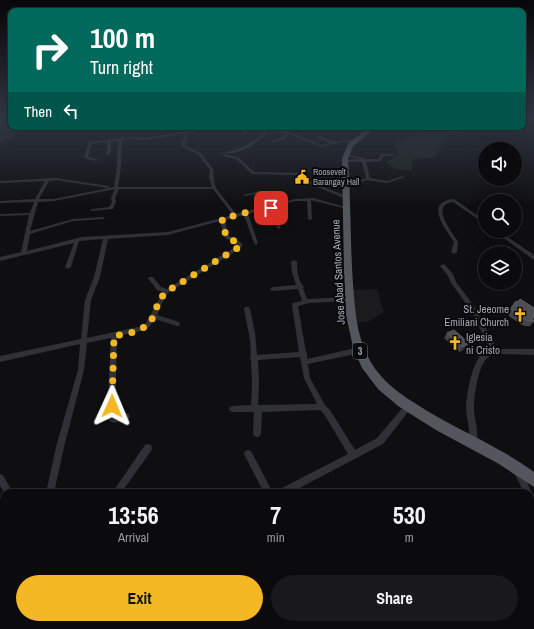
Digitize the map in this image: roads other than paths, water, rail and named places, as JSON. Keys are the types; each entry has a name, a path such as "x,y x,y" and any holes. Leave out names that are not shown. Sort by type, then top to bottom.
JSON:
{"highway":[{"path":"346,158 351,147"},
{"name":"Jose Abad Santos Avenue","path":"346,158 350,299 354,334 360,350 376,378 394,396 408,407 473,442 516,467 534,480"}],"street":[{"path":"88,147 86,158 96,160"},
{"path":"107,154 109,153 109,147"},
{"path":"93,210 111,208 114,202 113,198 119,166 120,147"},
{"path":"186,147 200,154 212,170 210,176 214,188 235,215"},
{"path":"241,147 224,155 237,158 253,173 300,174 302,181 311,183 347,203"},
{"path":"346,158 361,158 364,161 380,160 382,155 392,155"},
{"path":"364,161 368,179"},
{"path":"346,182 357,182 364,179 387,182 403,177"},
{"path":"24,252 36,201 40,191 48,179"},
{"path":"0,182 60,179 116,188 214,188"},
{"path":"0,202 54,200 116,188"},
{"path":"245,195 260,192 270,206 279,228"},
{"path":"0,259 76,240 168,233 295,200 309,199 347,203"},
{"path":"309,199 310,219"},
{"path":"454,252 456,242 440,215 440,210 444,204 454,200 478,218"},
{"path":"245,212 256,243"},
{"path":"0,215 32,214"},
{"path":"28,233 79,219 103,218"},
{"path":"0,359 83,341 114,336 144,328 153,316 161,298 167,291 239,247 240,245 238,243 226,236 222,219"},
{"path":"51,489 60,447 79,377 88,300 97,277 106,238"},
{"path":"506,238 534,258"},
{"path":"68,267 76,240"},
{"path":"294,262 295,274 301,287 305,302"},
{"path":"443,266 451,275 453,282 472,308 496,353"},
{"path":"151,278 159,289 167,291"},
{"path":"273,289 301,287"},
{"path":"350,299 305,302 295,306 307,378 322,407 327,412 353,455"},
{"path":"247,309 252,331 257,433"},
{"path":"153,316 177,324"},
{"path":"114,336 111,417 114,419 126,417"},
{"path":"253,358 304,358 360,350"},
{"path":"473,442 474,432 470,410 477,371 482,358 488,354 496,353 534,352"},
{"path":"233,409 322,407"},
{"path":"289,489 380,441 408,407"},
{"path":"119,489 148,448"},
{"path":"248,454 266,489"},
{"path":"516,467 526,489"},
{"path":"0,478 7,489"}],"place":[{"name":"Roosevelt Barangay Hall","path":"302,177"},
{"name":"St. Jeeome Emiliani Church","path":"520,315"},
{"name":"Iglesia ni Cristo","path":"455,343"}]}
